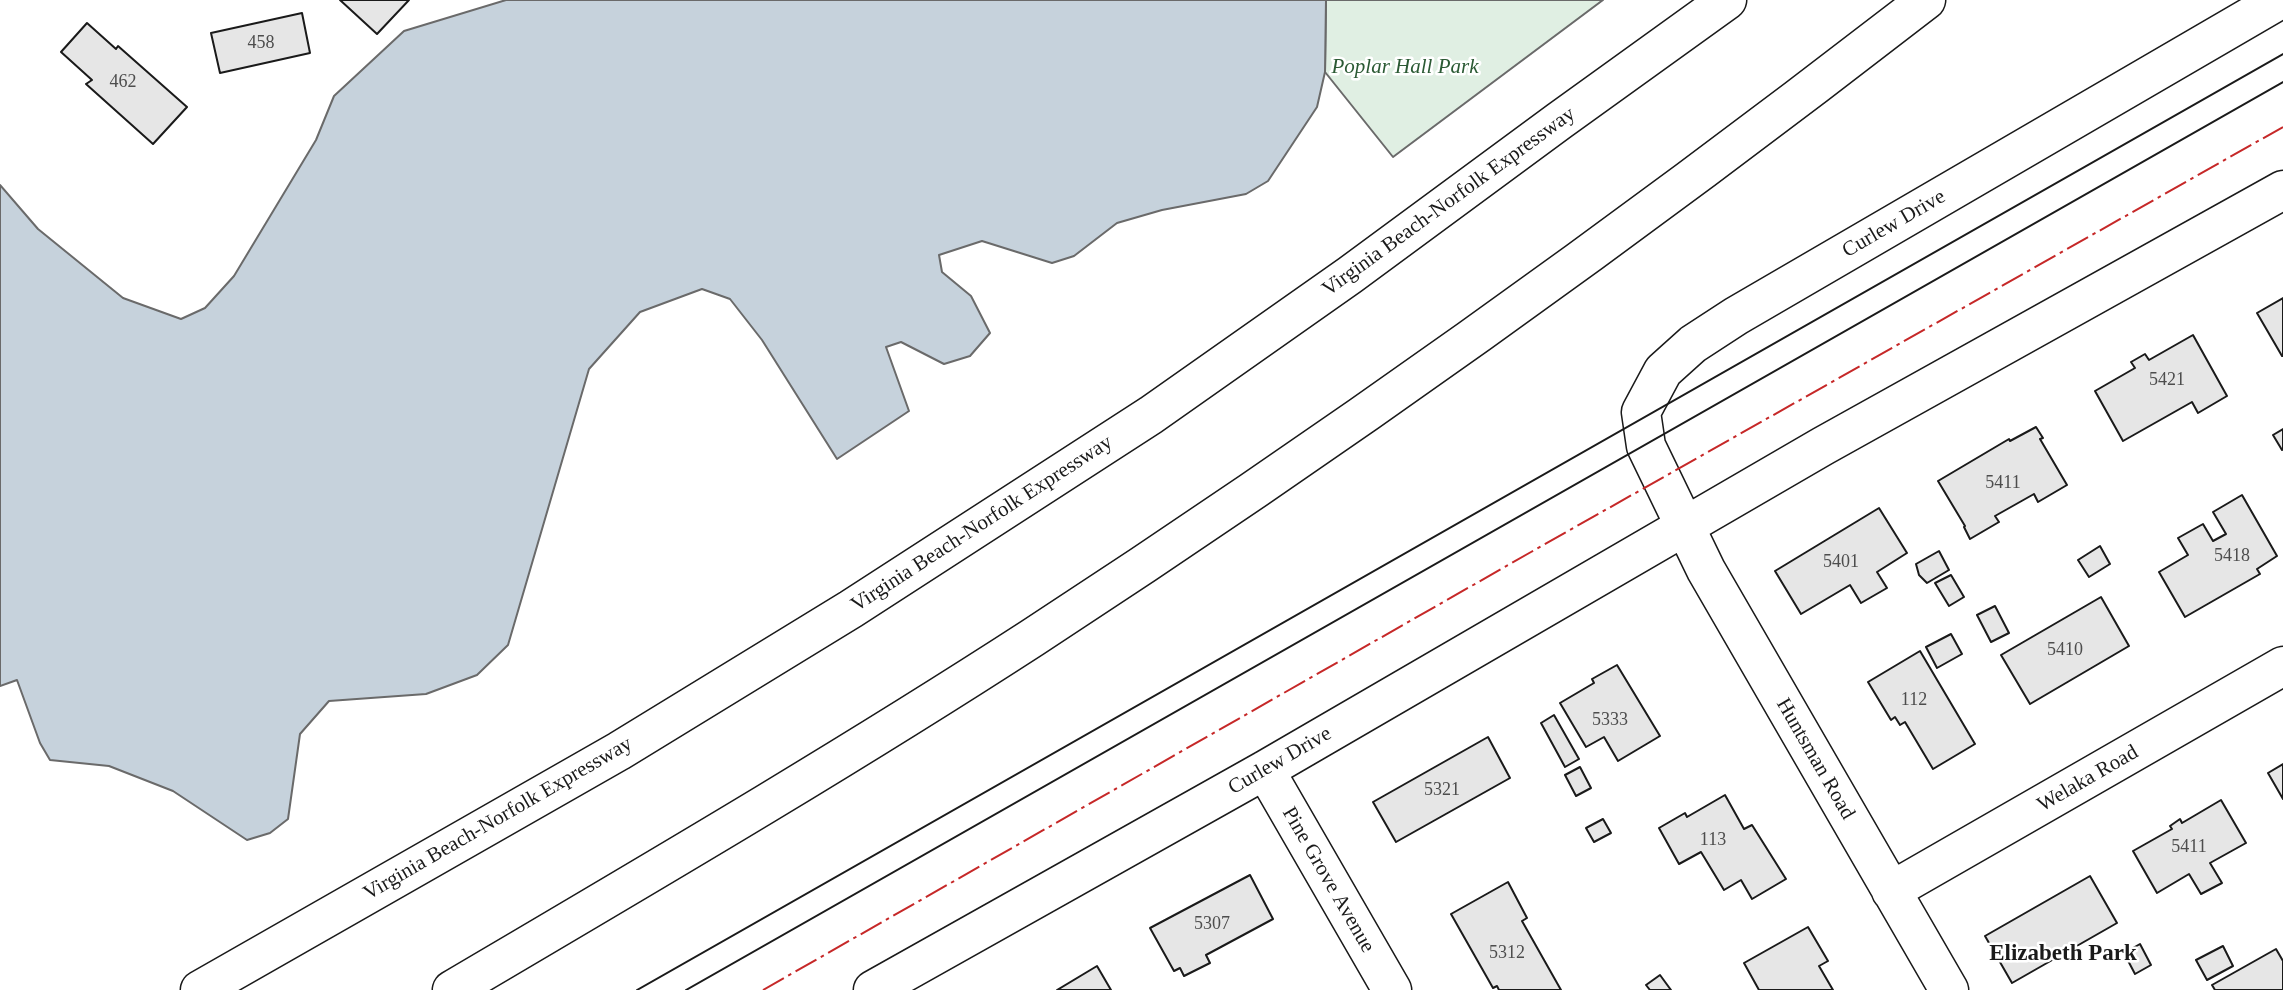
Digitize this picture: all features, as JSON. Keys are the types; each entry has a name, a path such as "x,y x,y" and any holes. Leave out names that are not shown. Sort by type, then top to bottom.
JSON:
{"main road":[{"path":"1559,121 1703,0"},
{"name":"Virginia Beach-Norfolk Expressway","path":"200,990 619,751 862,602 1151,415 1350,275 1727,0"},
{"path":"452,990 762,808 1029,639 1239,500 1409,384 1609,240 1926,0"},
{"name":"Curlew Drive","path":"1685,528 1646,446 1641,420 1645,405 1663,371 1693,344 1772,295 2279,0"},
{"name":"Curlew Drive","path":"879,988 1265,770 1835,440 2283,190"},
{"name":"Huntsman Road","path":"1685,528 1706,570 1949,990"},
{"name":"Welaka Road","path":"1891,891 2283,666"},
{"name":"Pine Grove Avenue","path":"1265,770 1392,990"}],"green space":[{"name":"Poplar Hall Park","path":"1326,0 1603,0 1393,157 1325,72"}],"shaded area":[{"path":"506,0 1326,0 1325,72 1317,107 1268,181 1246,194 1162,210 1117,223 1074,256 1052,263 982,241 939,255 942,272 971,296 990,333 970,356 944,364 901,342 886,347 909,411 837,459 762,340 730,299 702,289 640,312 589,369 508,645 477,675 426,694 329,701 300,734 288,819 270,833 247,840 173,791 109,766 50,760 40,743 17,680 0,686 0,185 38,229 123,298 181,319 205,308 234,276 316,140 334,96 404,31"}],"building":[{"path":"340,0 409,0 377,34"},
{"path":"302,13 310,53 220,73 211,33"},
{"path":"87,23 116,49 118,46 187,107 153,144 86,84 92,80 61,52"},
{"path":"2283,298 2283,356 2282,356 2257,313"},
{"path":"2193,335 2227,396 2198,413 2192,402 2123,441 2095,391 2135,368 2131,362 2145,354 2149,360"},
{"path":"2036,427 2043,438 2040,439 2067,485 2038,502 2034,494 1995,516 1999,522 1970,539 1938,481 2009,439 2010,441"},
{"path":"2283,429 2283,449 2282,450 2273,435"},
{"path":"2242,495 2277,556 2257,569 2260,574 2185,617 2159,572 2188,555 2178,538 2203,524 2213,541 2226,534 2213,512"},
{"path":"1879,508 1907,553 1877,572 1887,588 1861,603 1850,585 1801,614 1775,571"},
{"path":"2100,546 2110,564 2089,577 2078,560"},
{"path":"1939,551 1949,570 1927,583 1919,575 1916,564"},
{"path":"1951,575 1964,597 1949,606 1935,583"},
{"path":"2101,597 2129,646 2030,704 2001,655"},
{"path":"1995,606 2009,633 1991,642 1977,615"},
{"path":"1951,634 1962,654 1937,668 1926,647"},
{"path":"1920,651 1975,744 1933,769 1905,722 1900,725 1895,717 1891,720 1868,682"},
{"path":"1617,665 1660,736 1618,761 1604,737 1586,747 1560,703 1594,683 1592,679"},
{"path":"1554,715 1579,759 1565,767 1541,723"},
{"path":"1488,737 1510,778 1396,842 1373,802"},
{"path":"2283,764 2283,799 2268,773"},
{"path":"1580,767 1591,788 1576,796 1565,775"},
{"path":"1725,795 1744,829 1752,825 1786,879 1752,899 1741,880 1724,890 1701,852 1679,864 1659,828 1685,813 1687,817"},
{"path":"2221,800 2246,843 2210,863 2222,883 2201,894 2189,874 2157,893 2133,851 2172,829 2170,826 2180,819 2182,823"},
{"path":"1603,819 1611,833 1594,842 1586,828"},
{"path":"1250,875 1273,919 1206,955 1210,963 1184,976 1180,968 1174,971 1150,928"},
{"path":"2090,876 2117,923 2012,983 1985,936"},
{"path":"1508,882 1527,918 1522,921 1561,990 1499,990 1497,986 1493,988 1451,914"},
{"path":"1808,927 1828,961 1819,966 1833,990 1759,990 1744,963"},
{"path":"2140,944 2151,965 2135,974 2124,953"},
{"path":"2223,946 2233,966 2207,980 2196,960"},
{"path":"2276,949 2283,961 2283,990 2215,990 2212,985"},
{"path":"1097,966 1111,990 1057,990"},
{"path":"1660,975 1671,990 1650,990 1646,985"}],"tram line":[{"path":"637,990 2283,54"},
{"path":"686,990 2283,82"}],"power":[{"path":"763,990 2283,127"}],"district":[{"name":"Elizabeth Park","path":"2063,954"}]}
